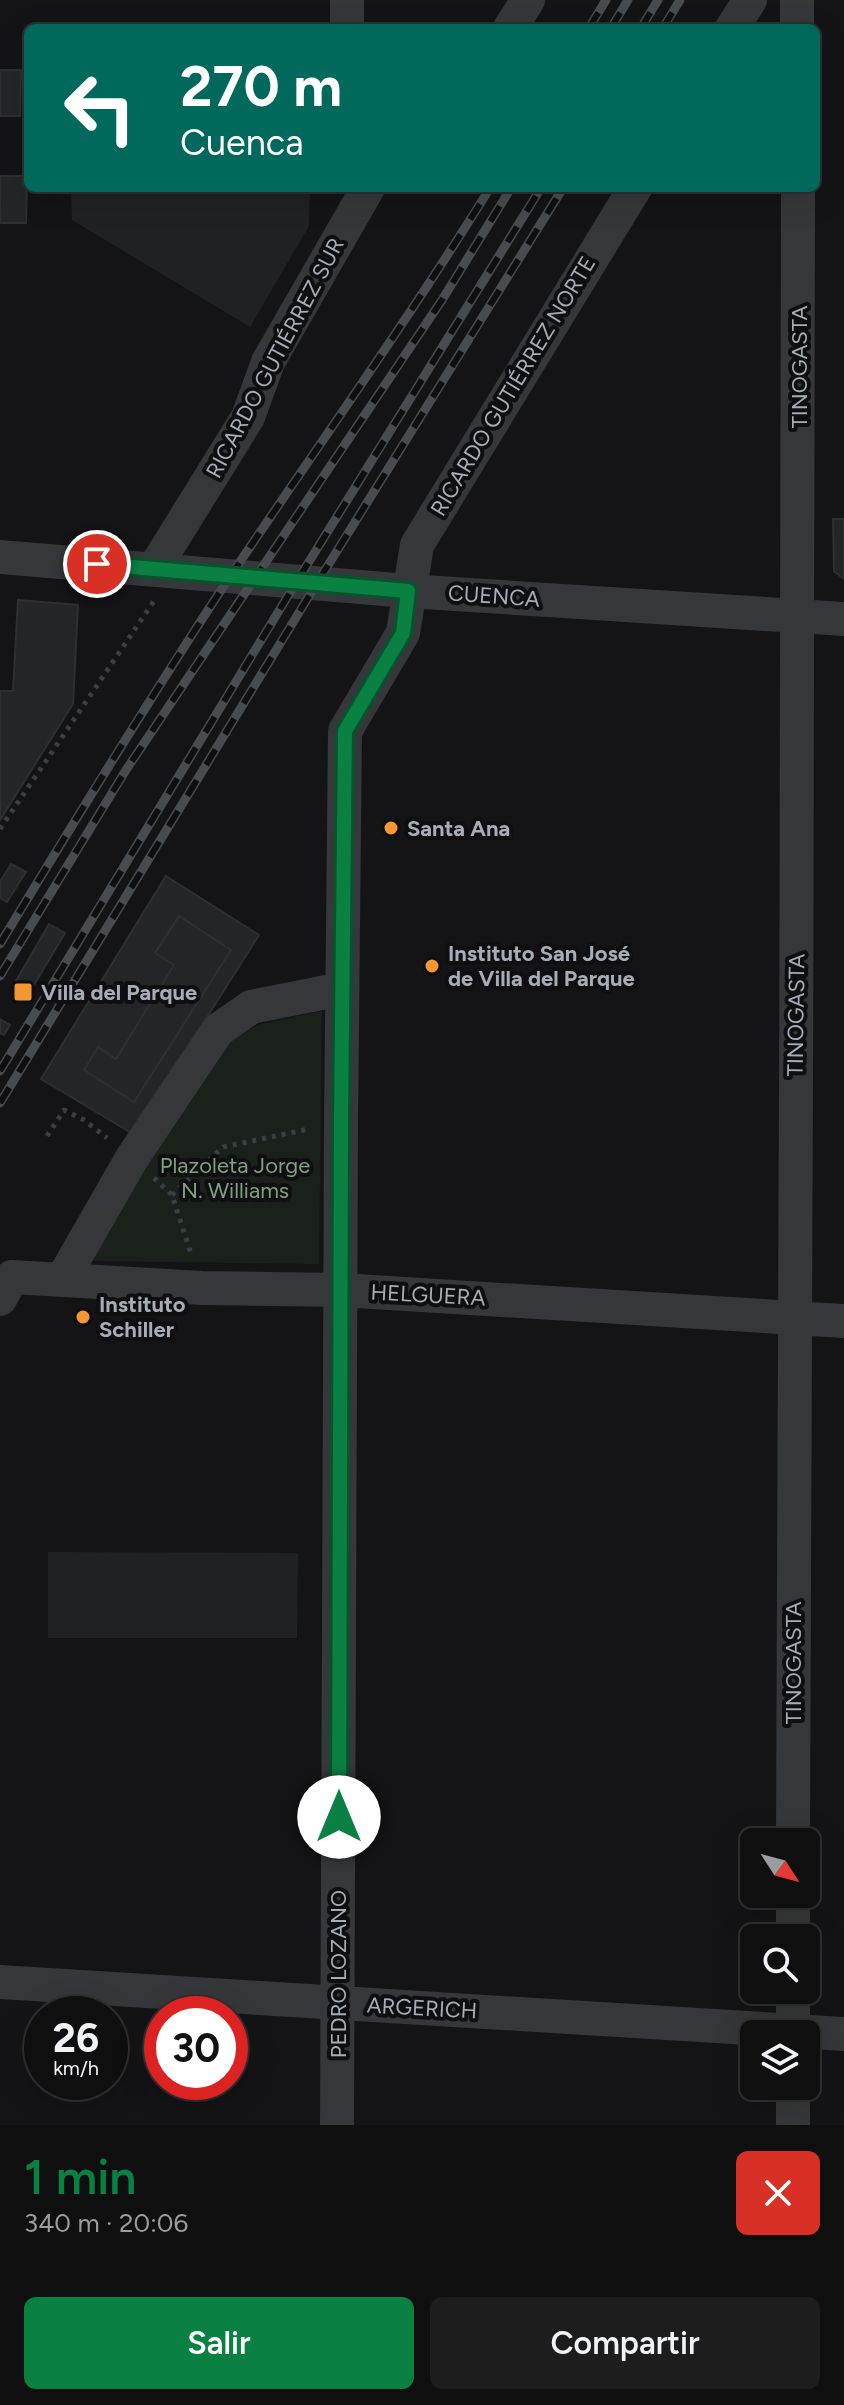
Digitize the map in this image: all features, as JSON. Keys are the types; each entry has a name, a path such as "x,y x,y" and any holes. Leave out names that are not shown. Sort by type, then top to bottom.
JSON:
{"street":[{"path":"347,0 347,24"},
{"path":"513,24 528,0"},
{"path":"735,24 750,0"},
{"path":"797,0 797,24"},
{"name":"RICARDO GUTIÉRREZ SUR","path":"165,569 248,417 268,362 365,192"},
{"name":"RICARDO GUTIÉRREZ NORTE","path":"408,591 417,545 633,192"},
{"name":"TINOGASTA","path":"793,1828 793,1317 800,615 798,192"},
{"name":"CUENCA","path":"0,557 408,591 844,619"},
{"name":"PEDRO LOZANO","path":"337,2125 345,731 403,633 408,591"},
{"path":"62,1280 132,1158 218,1030 251,1007 342,989"},
{"name":"HELGUERA","path":"6,1288 62,1280 202,1288 341,1290 844,1321"},
{"name":"ARGERICH","path":"0,1982 740,2029"},
{"name":"ARGERICH","path":"820,2033 844,2034"},
{"path":"793,2100 793,2125"}],"path":[{"path":"0,829 165,569"},
{"path":"47,1136 64,1110 84,1120"},
{"path":"172,1195 223,1147 341,1123"},
{"path":"132,1158 172,1195 202,1288"}],"shaded area":[{"path":"71,192 310,192 309,226 250,327 72,220"},
{"path":"48,1552 298,1553 297,1638 48,1638"}],"green space":[{"name":"Plazoleta Jorge N. Williams","path":"322,1011 319,1264 91,1261 147,1155 224,1041 261,1024"}],"building":[{"path":"0,70 21,70 20,116 0,116"},
{"path":"0,176 24,176 26,223 0,223"},
{"path":"833,519 844,519 844,579 834,571"},
{"path":"18,600 78,605 73,704 0,820 0,691 13,691"},
{"path":"11,864 26,872 7,902 0,898 0,882"},
{"path":"166,876 259,935 133,1134 41,1079","holes":["179,916 231,950 134,1102 84,1070 98,1047 116,1059 174,965 155,953"]},
{"path":"179,916 231,950 134,1102 84,1070 98,1047 116,1059 174,965 155,953"},
{"path":"49,924 65,933 31,990 16,981"},
{"path":"0,1019 10,1025 4,1035 0,1033"}],"railway":[{"path":"591,24 606,0"},
{"path":"613,24 628,0"},
{"path":"643,24 658,0"},
{"path":"665,24 680,0"},
{"path":"0,944 201,621 487,192"},
{"path":"0,976 126,770 442,300 509,192"},
{"path":"0,1071 297,581 539,192"},
{"path":"0,1103 317,583 561,192"}],"place":[{"name":"Santa Ana","path":"391,828"},
{"name":"Instituto San José de Villa del Parque","path":"432,966"},
{"name":"Villa del Parque","path":"23,992"},
{"name":"Instituto Schiller","path":"83,1317"}],"route":[{"path":"97,564 408,591 403,633 345,731 339,1817"}]}
